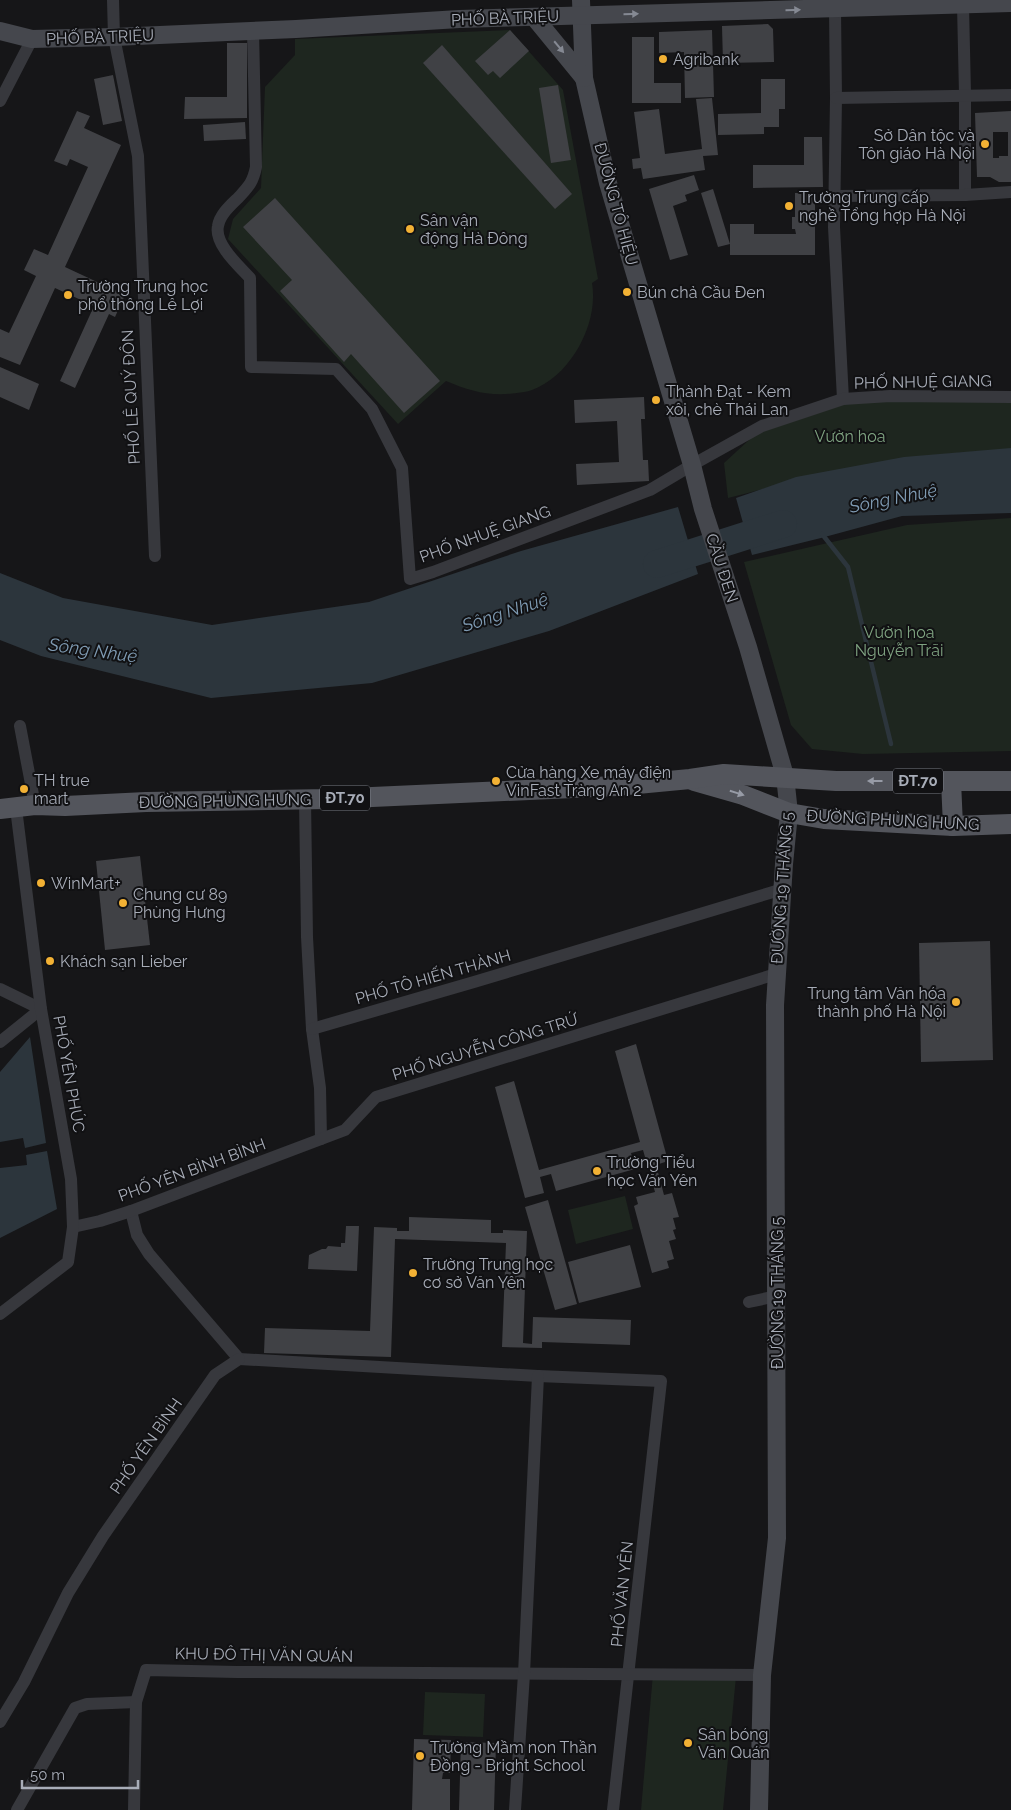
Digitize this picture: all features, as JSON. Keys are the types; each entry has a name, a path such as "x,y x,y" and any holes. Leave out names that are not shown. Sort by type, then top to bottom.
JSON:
{"main road":[{"name":"ĐƯỜNG PHÙNG HƯNG","path":"17,807 305,799 616,786 724,774 785,776 836,781 1011,781"},
{"name":"ĐƯỜNG PHÙNG HƯNG","path":"690,779 743,795 789,813 824,819 953,826 1011,824"},
{"path":"951,781 953,826"}],"street":[{"name":"PHỐ LÊ QUÝ ĐÔN","path":"113,0 114,38 138,156 155,556"},
{"name":"PHỐ BÀ TRIỆU","path":"0,31 32,39 114,38 459,18 534,17 582,7 835,9 1011,3"},
{"path":"962,5 965,94 965,195"},
{"name":"ĐƯỜNG TÔ HIỆU","path":"582,7 584,78 608,183 692,465 697,490"},
{"path":"835,9 834,227 843,399"},
{"path":"534,17 584,78"},
{"name":"PHỐ NHUỆ GIANG","path":"253,31 256,168 254,180 224,213 218,226 219,236 227,254 250,278 251,367 336,369 372,409 402,468 410,578 432,572 650,490 762,426 843,399 890,396 1011,397"},
{"path":"0,101 32,39"},
{"path":"836,98 965,94 1011,95"},
{"path":"835,196 965,195 1011,192"},
{"name":"CẦU ĐEN","path":"697,490 748,647 785,776"},
{"name":"PHỐ YÊN PHÚC","path":"0,1314 68,1262 73,1227 71,1179 41,1008 17,807 20,726"},
{"name":"ĐƯỜNG 19 THÁNG 5","path":"759,1810 762,1675 777,1538 775,1005 789,813 785,776"},
{"path":"305,799 307,937 312,1029 320,1088 321,1139"},
{"name":"PHỐ TÔ HIẾN THÀNH","path":"312,1029 484,980 783,888"},
{"name":"PHỐ NGUYỄN CÔNG TRỨ","path":"321,1139 345,1130 376,1097 776,974"},
{"path":"0,989 41,1008 0,1042"},
{"name":"PHỐ YÊN BÌNH BÌNH","path":"73,1227 131,1211 321,1139"},
{"path":"131,1211 137,1234 149,1254 239,1359 538,1376 524,1674 515,1810"},
{"path":"749,1302 777,1296"},
{"name":"PHỐ YÊN BÌNH","path":"0,1722 24,1682 68,1593 103,1536 215,1375 239,1359"},
{"name":"PHỐ VĂN YÊN","path":"538,1376 662,1381 613,1810"},
{"name":"KHU ĐÔ THỊ VĂN QUÁN","path":"134,1810 136,1702 146,1670 762,1675"},
{"path":"17,1810 75,1708 87,1704 136,1702"}],"green space":[{"name":"Sân vận động Hà Đông","path":"510,30 563,90 598,279 592,283 591,315 586,331 570,361 546,383 528,391 489,394 463,388 446,381 398,424 228,239 233,219 261,188 265,87 295,55 295,39"},
{"name":"Vườn hoa","path":"890,398 1011,401 1011,451 975,452 904,459 833,472 728,498 724,463 761,429 844,404"},
{"name":"Vườn hoa Nguyễn Trãi","path":"1011,518 1011,751 863,754 812,749 791,725 744,562 907,525"},
{"path":"625,1196 633,1229 576,1244 568,1210"},
{"name":"Sân bóng Văn Quán","path":"653,1674 736,1677 723,1810 641,1810"},
{"path":"425,1692 485,1694 483,1737 423,1735"}],"water":[{"path":"1011,448 1011,513 902,516 752,555 736,498 796,477 904,457"},
{"path":"678,507 698,574 549,631 372,683 211,698 41,656 0,640 0,573 63,598 212,625 369,602 521,551"},
{"path":"30,1037 46,1143 25,1148 23,1138 0,1142 0,1072"},
{"path":"47,1151 57,1209 0,1238 0,1168 27,1165 26,1155"}],"building":[{"path":"768,24 773,29 774,62 723,63 722,26"},
{"path":"510,30 529,51 500,78 493,71 488,75 475,61"},
{"path":"712,30 714,97 685,98 684,52 659,53 659,32"},
{"path":"632,37 654,37 654,83 681,83 681,103 632,103"},
{"path":"227,43 247,43 247,118 184,119 185,97 227,97"},
{"path":"442,45 572,194 555,209 423,63"},
{"path":"113,75 122,121 103,125 94,79"},
{"path":"761,79 785,79 785,109 779,109 779,127 764,127 764,134 718,135 718,114 761,113"},
{"path":"558,85 571,160 551,163 539,88"},
{"path":"712,98 718,155 703,156 705,170 643,179 641,168 633,169 632,159 640,158 634,112 659,109 665,154 702,149 696,99"},
{"path":"77,111 90,116 84,128 121,145 65,267 125,295 115,317 109,314 75,388 60,381 94,306 55,288 20,365 0,357 0,329 9,333 36,276 24,270 34,249 48,255 88,167 70,159 67,166 54,161"},
{"name":"Sở Dân tộc và Tôn giáo Hà Nội","path":"1011,111 1011,182 999,182 990,177 977,177 975,113","holes":["993,132 1008,132 1008,156 993,158"]},
{"path":"245,122 246,139 204,141 203,125"},
{"path":"804,137 822,137 823,187 753,188 753,165 804,165"},
{"path":"694,175 699,190 685,195 687,201 673,206 688,255 670,260 649,189"},
{"path":"713,189 730,244 718,247 701,193"},
{"path":"795,193 815,193 815,255 730,255 730,224 754,224 754,234 796,234 795,229 792,229 792,217 795,217"},
{"path":"275,198 440,381 404,413 351,354 344,362 280,291 292,280 243,227"},
{"path":"0,367 39,384 29,410 0,397"},
{"path":"644,397 645,419 641,419 643,460 648,460 649,481 577,485 576,464 619,462 617,421 575,423 574,400"},
{"name":"Chung cư 89 Phùng Hưng","path":"140,856 150,945 105,950 96,861"},
{"name":"Trung tâm Văn hóa thành phố Hà Nội","path":"990,941 993,1060 921,1062 919,943"},
{"path":"636,1044 668,1161 656,1165 664,1195 672,1193 679,1217 673,1218 676,1229 673,1230 676,1239 669,1241 674,1259 667,1261 669,1268 652,1273 634,1206 638,1204 636,1197 655,1192 643,1150 631,1153 635,1169 556,1191 551,1174 540,1177 544,1193 525,1198 495,1087 514,1081 539,1170 640,1142 615,1051"},
{"path":"548,1200 577,1304 555,1310 525,1207"},
{"path":"409,1217 491,1220 491,1233 503,1233 503,1230 527,1231 523,1343 532,1344 533,1317 631,1320 630,1345 542,1342 542,1348 502,1347 506,1243 395,1239 391,1357 264,1353 265,1328 370,1331 374,1227 397,1228 397,1231 409,1231"},
{"path":"346,1226 359,1226 357,1271 308,1269 309,1255 326,1249 328,1246 341,1247 341,1243 345,1243"},
{"path":"630,1245 641,1287 579,1303 568,1262"},
{"path":"414,1739 451,1740 450,1773 443,1773 442,1779 450,1779 450,1810 412,1810"},
{"path":"461,1742 496,1743 494,1810 459,1810"}],"waterway":[{"name":"Sông Nhuệ","path":"657,564 783,524"},
{"path":"822,534 848,567 891,744"}],"place":[{"name":"Agribank","path":"663,59"},
{"name":"Sở Dân tộc và Tôn giáo Hà Nội","path":"985,144"},
{"name":"Trường Trung cấp nghề Tổng hợp Hà Nội","path":"789,206"},
{"name":"Sân vận động Hà Đông","path":"410,229"},
{"name":"Bún chả Cầu Đen","path":"627,292"},
{"name":"Trường Trung học phổ thông Lê Lợi","path":"68,295"},
{"name":"Thành Đạt - Kem xôi, chè Thái Lan","path":"656,400"},
{"name":"Cửa hàng Xe máy điện VinFast Tràng An 2","path":"496,781"},
{"name":"TH true mart","path":"24,789"},
{"name":"WinMart+","path":"41,883"},
{"name":"Chung cư 89 Phùng Hưng","path":"123,903"},
{"name":"Khách sạn Lieber","path":"50,961"},
{"name":"Trung tâm Văn hóa thành phố Hà Nội","path":"956,1002"},
{"name":"Trường Tiểu học Văn Yên","path":"597,1171"},
{"name":"Trường Trung học cơ sở Văn Yên","path":"413,1273"},
{"name":"Sân bóng Văn Quán","path":"688,1743"},
{"name":"Trường Mầm non Thần Đồng - Bright School","path":"420,1756"}]}
